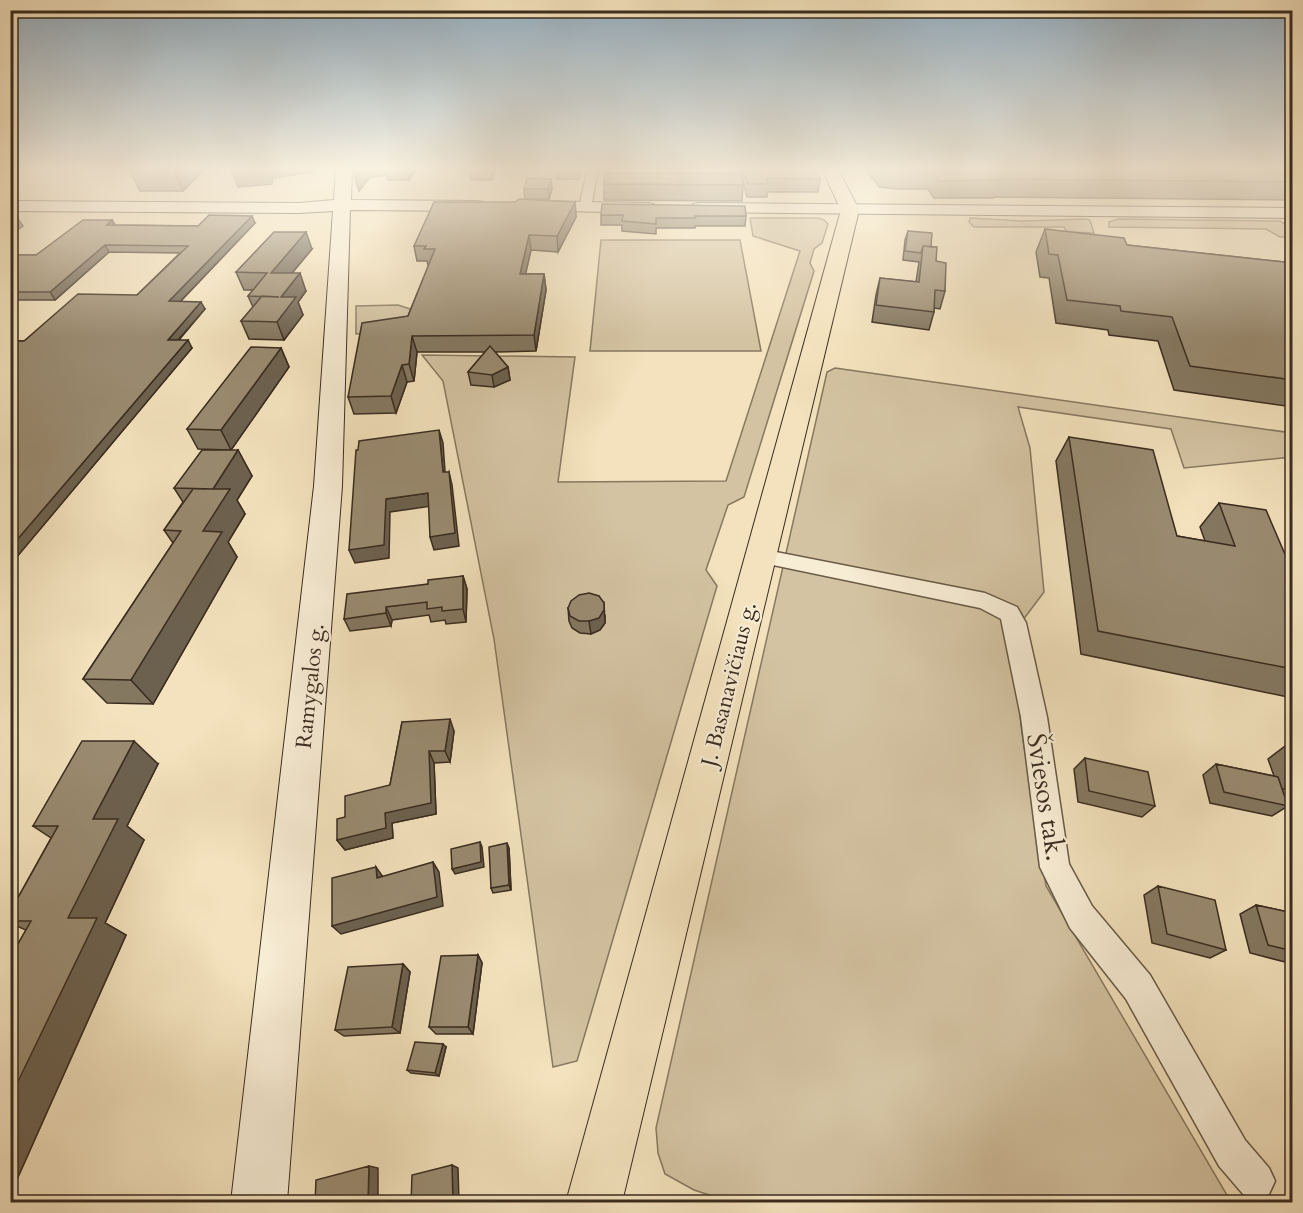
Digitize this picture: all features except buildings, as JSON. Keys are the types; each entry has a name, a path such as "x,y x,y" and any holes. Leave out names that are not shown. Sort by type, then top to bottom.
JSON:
{"highway":[{"name":"J. Basanavičiaus g.","path":"594,1203 846,226"}],"main road":[{"name":"Ramygalos g.","path":"259,1203 328,486 341,226"}],"street":[{"name":"Šviesos tak.","path":"761,556 985,601 1010,613 1015,623 1034,717 1055,867 1065,891 1081,917 1138,987 1232,1153 1256,1180"}],"shaded area":[{"path":"751,226 827,226 822,243 814,249 810,263 814,271 744,497 728,505 706,570 717,586 577,1061 553,1067 494,639 443,381 422,355 575,357 558,482 726,481 800,251 753,236"},
{"path":"973,226 1092,226 1094,233 1067,232 1064,227"},
{"path":"1288,226 1292,228 1292,237 1280,237 1266,229 1109,227"},
{"path":"601,240 740,240 761,351 590,351"},
{"path":"398,305 410,309 423,326 414,330 356,334 356,306"},
{"path":"835,368 1292,433 1292,457 1184,468 1171,429 1018,407 1030,448 1044,592 1011,636 1022,733 1046,886 1231,1202 731,1202 694,1190 665,1174 658,1153 656,1128 827,372"}]}
